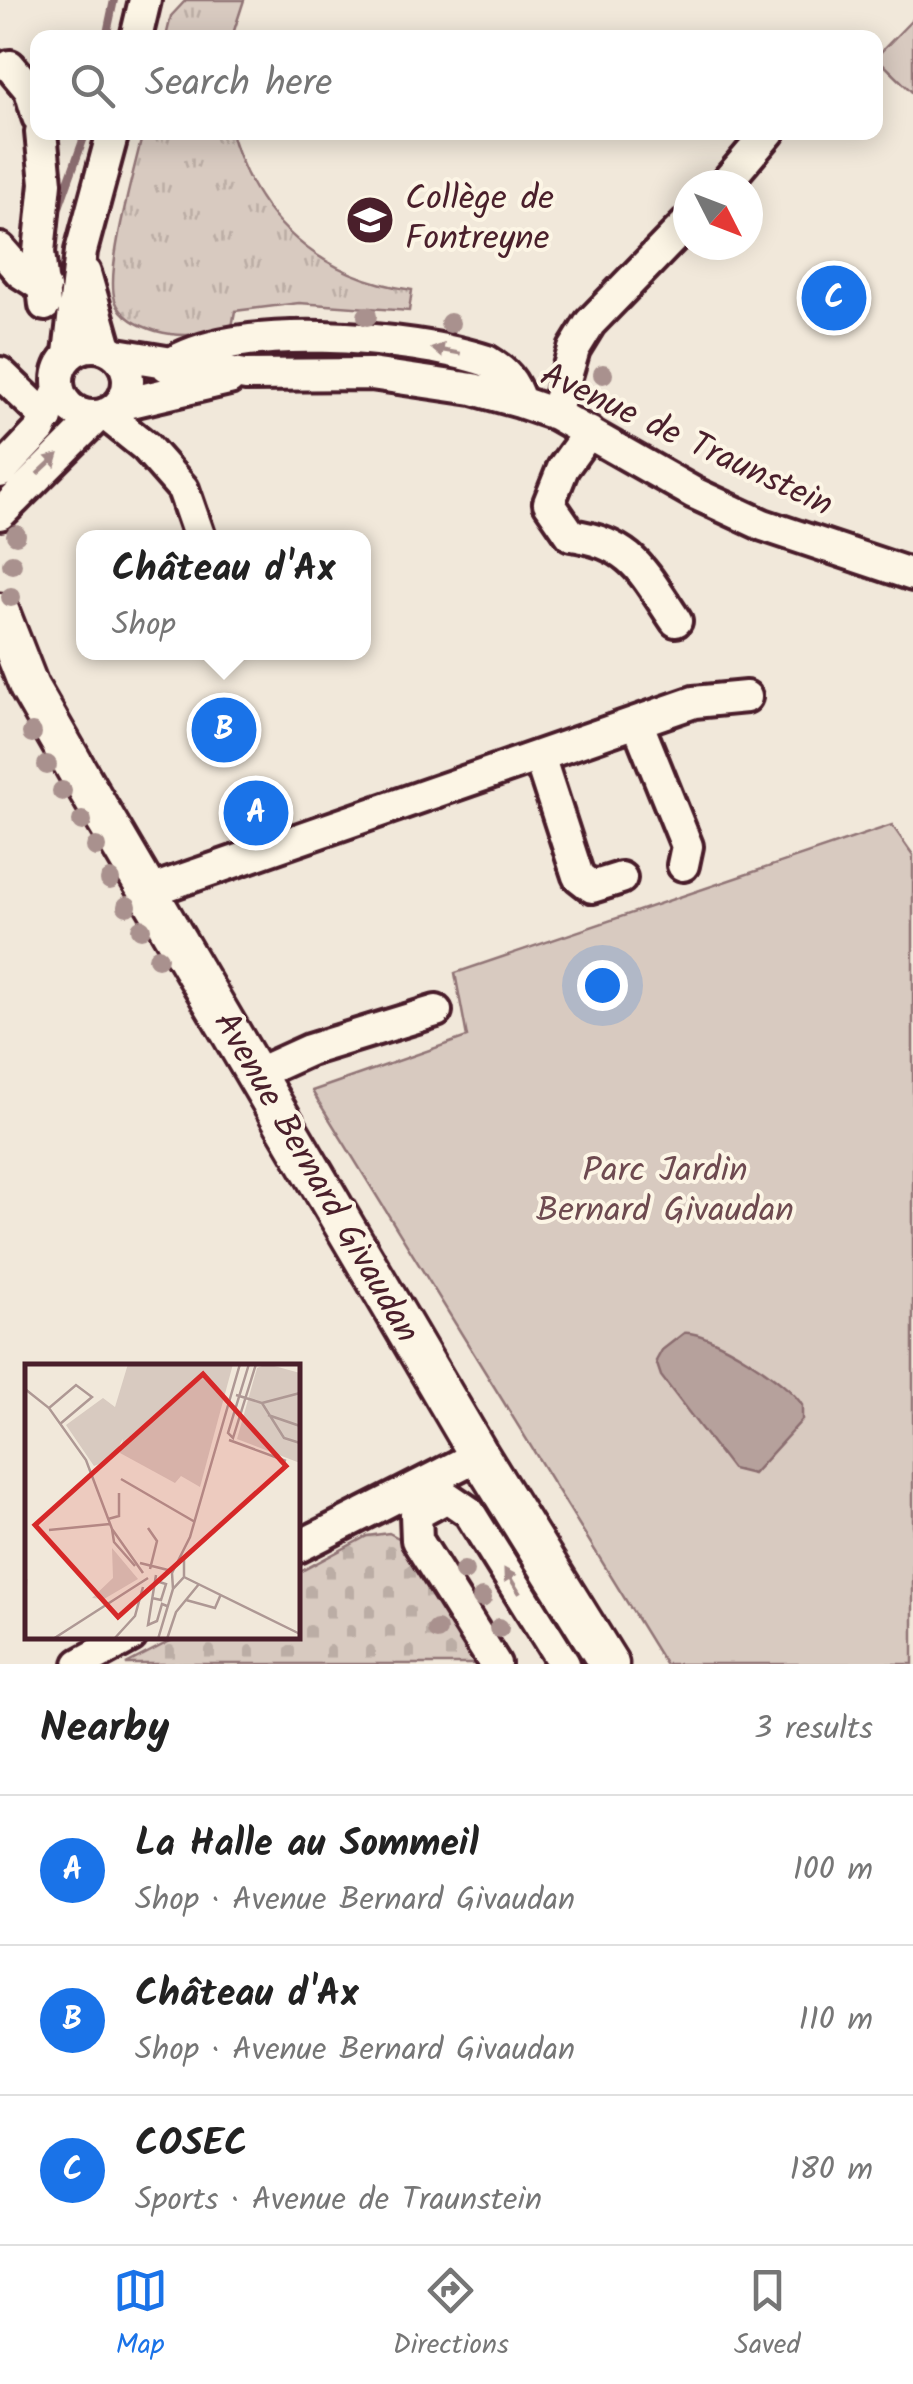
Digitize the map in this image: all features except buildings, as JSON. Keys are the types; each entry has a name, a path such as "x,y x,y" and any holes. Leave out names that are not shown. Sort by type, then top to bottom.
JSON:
{"main road":[{"path":"0,613 29,687"},
{"path":"0,652 29,687"},
{"name":"Avenue Bernard Givaudan","path":"29,687 479,1455 609,1664"}],"street":[{"path":"138,30 145,0"},
{"path":"10,66 30,90"},
{"path":"0,249 45,296 40,252 46,183 42,140"},
{"path":"69,354 81,250 111,140"},
{"path":"737,170 762,140"},
{"path":"555,414 574,349 590,324 673,238"},
{"path":"0,514 107,412 128,378 111,351 81,250"},
{"path":"167,366 190,350 214,346 302,337 356,339 487,361 516,386 520,402"},
{"path":"0,472 52,405 60,365 69,354 80,348 111,351"},
{"name":"Avenue de Traunstein","path":"111,351 167,366 246,375 371,374 474,390 520,402 555,414 694,494 763,525 913,575"},
{"name":"Avenue de Traunstein","path":"107,412 246,375"},
{"path":"5,384 52,405 74,411 107,412 146,447 183,489 197,530"},
{"path":"589,432 563,468 549,503 571,535 601,540 629,553 676,621"},
{"path":"147,892 694,702 746,698"},
{"path":"636,722 687,846 683,864"},
{"path":"539,756 578,876 592,887 620,878"},
{"path":"254,1075 309,1050 436,1012"},
{"path":"300,1546 424,1496 479,1455"},
{"path":"424,1496 416,1514 417,1540 495,1664"},
{"path":"424,1496 447,1497 469,1512 564,1664"},
{"path":"80,1664 126,1639"}],"green space":[{"path":"186,0 244,0 234,30 168,30 171,16"},
{"path":"913,19 913,93 883,64 883,50"},
{"path":"141,140 233,140 257,193 297,240 349,272 412,290 409,311 299,303 235,311 232,327 214,332 194,335 150,329 122,312 115,300 114,266"},
{"name":"Parc Jardin Bernard Givaudan","path":"892,825 913,855 913,1664 665,1664 312,1091 467,1037 455,973"},
{"path":"389,1533 410,1544 485,1664 126,1664 174,1639 300,1639 300,1572 367,1536"}],"shaded area":[{"path":"684,1333 711,1340 747,1359 802,1405 802,1420 753,1474 732,1469 661,1376 656,1361 662,1350"}],"waterway":[{"path":"108,30 114,0"},
{"path":"57,213 83,140"}],"place":[{"name":"Collège de Fontreyne","path":"370,220"},
{"name":"COSEC","path":"834,298"},
{"name":"Château d'Ax","path":"224,730"},
{"name":"La Halle au Sommeil","path":"256,813"}]}
